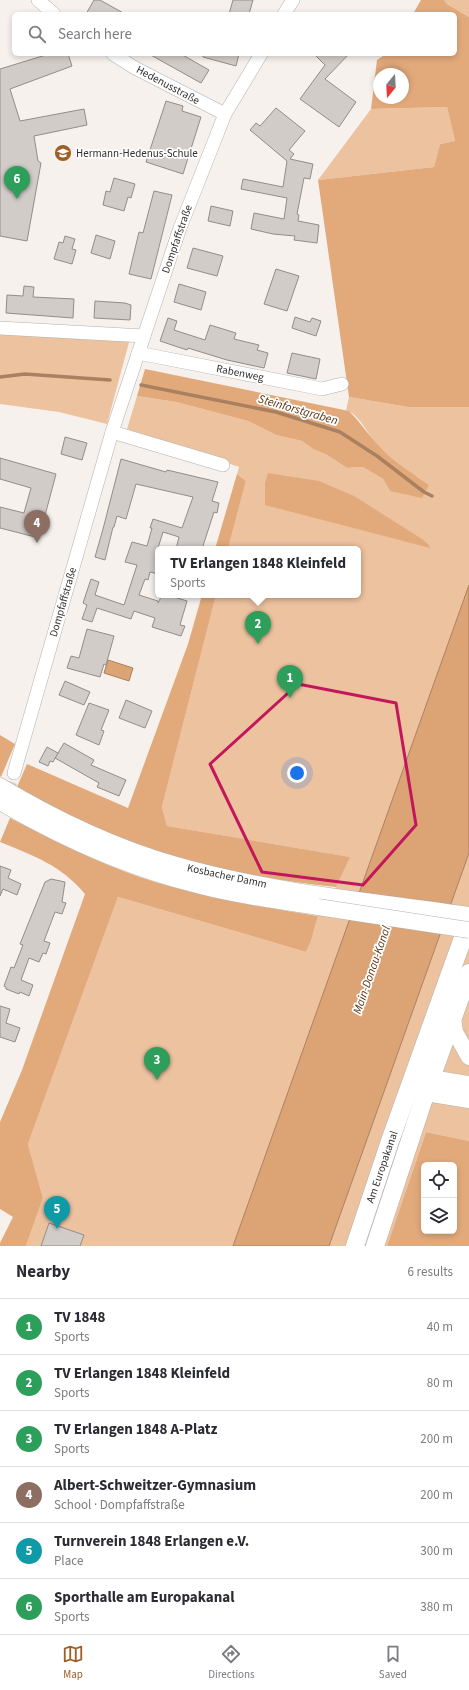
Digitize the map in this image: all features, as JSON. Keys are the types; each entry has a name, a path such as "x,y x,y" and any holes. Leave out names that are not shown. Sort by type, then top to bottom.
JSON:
{"main road":[{"name":"Am Europakanal","path":"375,1246 469,921"},
{"name":"Am Europakanal","path":"355,1246 422,1081 453,1018 469,973"},
{"path":"422,1081 469,1099"}],"street":[{"path":"38,0 52,12"},
{"path":"285,12 293,0"},
{"name":"Hedenusstraße","path":"116,56 135,68 225,114"},
{"name":"Dompfaffstraße","path":"14,773 112,432 180,228 225,114 260,56"},
{"path":"0,328 144,336"},
{"name":"Rabenweg","path":"138,353 322,389 342,384"},
{"path":"112,432 223,465"},
{"name":"Kosbacher Damm","path":"0,786 73,826 102,839 155,858 202,872 320,900 469,930"},
{"name":"Kosbacher Damm","path":"0,802 62,836 140,868 201,886 256,898 320,900 469,916"},
{"path":"453,1018 455,1032 469,1057"},
{"path":"422,1081 469,1084"}],"highlighted area":[{"path":"298,684 396,703 416,825 363,885 262,872 210,764"}],"shaded area":[{"path":"421,0 444,0 447,4 469,17 469,407 408,407 349,397 318,180 434,167 440,144 455,141 447,107 371,109 373,93 373,104 409,104 409,68 376,68 377,60 383,56 457,56 457,12 414,12"},
{"path":"444,0 469,0 469,17 447,4"},
{"path":"447,107 455,141 440,144 434,167 318,180 371,109"},
{"path":"0,328 131,335 107,424 59,412 0,404"},
{"path":"145,369 349,411 389,456 429,485 422,498 390,491 383,479 363,467 347,468 327,455 313,449 302,441 276,435 248,421 176,402 137,396"},
{"path":"137,396 176,402 248,421 276,435 302,441 313,449 327,455 347,468 363,467 383,479 390,491 429,485 394,460 375,442 355,415 346,410 349,397 408,407 469,407 469,585 233,1246 26,1246 43,1198 28,1144 118,897 306,952 311,941 318,916 336,887 349,857 167,826 162,807 215,598 361,598 361,546 229,546 246,481 237,474 239,467 127,429"},
{"path":"268,473 319,481 354,496 422,539 429,545 430,548 265,505 265,483"},
{"path":"237,474 246,481 229,546 216,546"},
{"path":"201,598 215,598 162,807 167,826 350,857 336,887 274,879 243,873 183,859 153,850 95,828 17,787 27,764 128,808 188,644"},
{"path":"0,735 15,744 1,777 0,776"},
{"path":"10,818 108,865 148,880 224,900 318,916 311,941 306,952 118,897 28,1144 43,1198 26,1246 0,1246 0,1243 13,1217 0,1209 0,1122 22,1070 85,894 76,884 57,868 36,857 0,842"},
{"path":"469,853 469,1141 426,1132 387,1246 329,1246"},
{"path":"426,1132 469,1141 469,1246 387,1246"}],"water":[{"name":"Main-Donau-Kanal","path":"469,585 469,853 329,1246 233,1246"},
{"path":"108,660 133,668 129,681 104,673"}],"building":[{"path":"94,0 100,0 121,12 87,12"},
{"path":"233,0 253,0 250,12 230,12"},
{"path":"42,56 69,56 72,66 10,89 20,121 84,109 87,125 34,136 38,161 41,163 27,241 0,236 0,69"},
{"path":"153,56 184,56 209,70 201,83"},
{"path":"203,56 238,56 236,66"},
{"path":"316,56 347,56 325,79 356,102 339,127 300,99 325,65"},
{"path":"166,101 183,106 182,111 201,117 183,174 146,162"},
{"path":"276,108 305,131 289,150 294,154 290,159 313,164 310,179 304,178 297,214 299,215 298,221 319,225 317,243 294,240 295,236 273,234 251,229 254,213 284,219 287,198 241,189 243,179 283,187 287,161 250,130 256,123 260,126"},
{"path":"114,178 135,184 131,198 128,197 124,211 103,205 106,191 110,192"},
{"path":"154,191 172,195 151,279 129,274 139,232 143,233"},
{"path":"211,206 233,211 230,226 208,221"},
{"path":"96,235 115,241 110,259 91,253"},
{"path":"65,236 75,239 72,249 76,250 72,264 54,259 59,242 63,243"},
{"path":"193,248 223,256 217,276 187,268"},
{"path":"276,269 299,276 287,311 264,304"},
{"path":"179,284 206,292 201,310 174,302"},
{"path":"24,286 34,287 33,297 74,299 73,318 6,313 7,295 23,296"},
{"path":"95,301 125,303 131,305 130,320 94,318"},
{"path":"295,317 310,322 312,318 321,321 316,336 292,328"},
{"path":"168,318 177,321 174,330 205,340 210,325 236,333 234,339 259,345 257,350 268,353 264,368 227,360 188,348 187,350 160,341"},
{"path":"292,353 320,359 316,379 287,373"},
{"path":"65,437 87,443 82,460 61,454"},
{"path":"0,458 56,474 39,538 0,528 0,507 24,513 31,488 0,479"},
{"path":"121,459 166,472 167,470 218,482 212,501 219,503 217,513 214,512 203,546 177,546 179,537 163,532 159,546 155,546 155,573 150,572 148,580 145,579 139,595 158,601 158,603 160,598 178,598 187,601 180,625 185,626 181,636 152,627 155,618 134,611 131,619 97,608 92,622 82,619 87,605 83,603 91,579 99,582 95,595 124,605 137,565 125,562 132,542 147,546 153,519 182,528 193,497 136,484 126,519 117,516 105,560 95,557"},
{"path":"87,629 114,636 106,665 104,664 100,677 67,668 71,656 79,658"},
{"path":"65,681 90,692 84,705 59,695"},
{"path":"126,700 152,711 145,728 119,718"},
{"path":"89,703 109,710 101,730 104,731 99,745 76,735"},
{"path":"64,743 94,760 91,765 126,780 119,796 97,787 99,783 55,758"},
{"path":"47,747 58,753 53,762 50,761 48,766 39,762"},
{"path":"0,866 11,870 8,878 21,884 17,895 3,889 0,896"},
{"path":"51,879 65,882 62,902 66,903 62,914 55,912 44,941 50,943 46,954 43,953 39,962 29,958 21,980 33,985 29,996 20,992 19,994 6,989 4,986 11,967 14,968 23,945 20,944 45,882"},
{"path":"0,1006 10,1009 6,1023 20,1028 15,1042 0,1037"},
{"path":"49,1223 84,1235 80,1246 41,1246"}],"waterway":[{"name":"Steinforstgraben","path":"0,377 25,374 110,380"},
{"name":"Steinforstgraben","path":"141,385 276,412 340,432 377,456 424,492 432,496"}],"tunnel":[{"path":"0,812 14,773"}],"place":[{"name":"Hermann-Hedenus-Schule","path":"63,153"},
{"name":"Sporthalle am Europakanal","path":"17,199"},
{"name":"Albert-Schweitzer-Gymnasium","path":"37,543"},
{"name":"TV Erlangen 1848 Kleinfeld","path":"258,644"},
{"name":"TV 1848","path":"290,698"},
{"name":"TV Erlangen 1848 A-Platz","path":"157,1080"},
{"name":"Turnverein 1848 Erlangen e.V.","path":"57,1229"}]}
